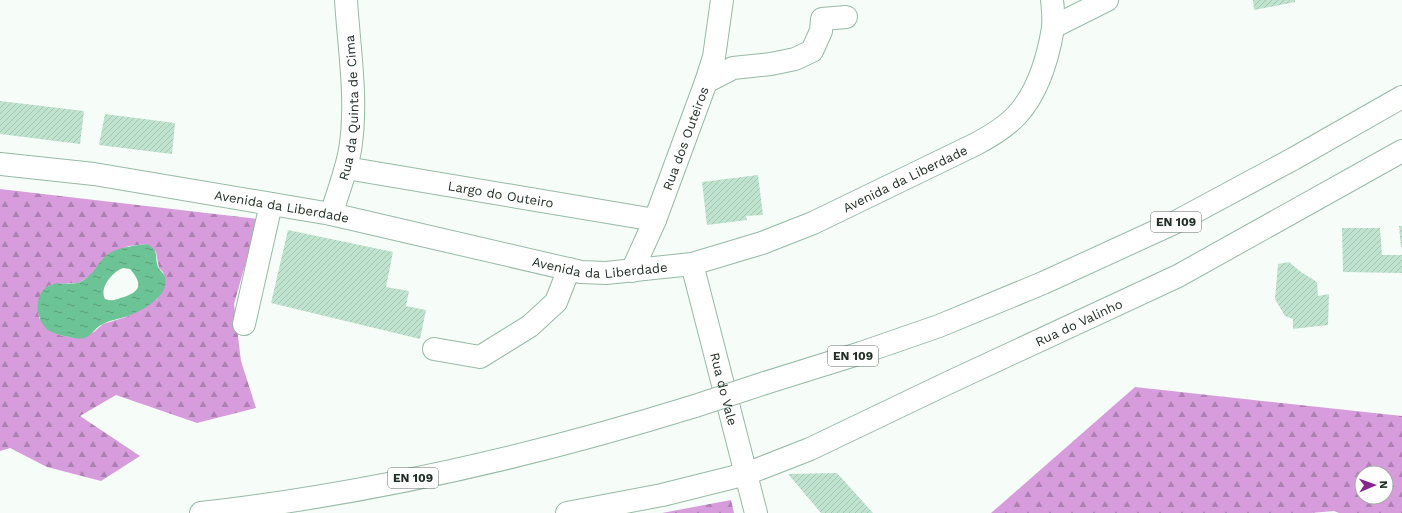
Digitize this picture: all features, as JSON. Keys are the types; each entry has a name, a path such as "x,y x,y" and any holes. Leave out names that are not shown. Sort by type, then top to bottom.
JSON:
{"street":[{"name":"Rua da Quinta de Cima","path":"331,214 346,168 350,148 353,116 346,0"},
{"name":"Rua dos Outeiros","path":"632,271 655,220 714,58 722,0"},
{"name":"Avenida da Liberdade","path":"0,164 94,174 331,214 581,272 606,273 692,264 762,244 812,223 989,137 1016,116 1032,94 1038,82 1053,27 1052,0"},
{"path":"1053,27 1107,0"},
{"path":"706,82 733,68 771,64 795,59 812,51 821,31 821,9 846,17"},
{"name":"EN 109","path":"201,513 290,502 413,478 547,449 623,429 861,353 939,326 1050,280 1174,223 1293,159 1402,96"},
{"name":"Rua do Valinho","path":"567,513 662,495 746,474 810,449 1178,276 1402,151"},
{"name":"Largo do Outeiro","path":"346,168 655,220"},
{"path":"244,324 271,204"},
{"name":"Rua do Vale","path":"692,264 756,513"},
{"path":"434,349 480,357 530,326 556,302 570,269"}],"green space":[{"path":"0,189 258,219 234,304 241,361 256,408 197,423 116,395 80,416 140,456 101,481 47,467 10,448 0,451","holes":["147,244 156,252 159,268 163,272 165,278 165,284 157,299 141,309 126,317 103,324 94,332 77,338 59,335 39,318 38,304 48,286 55,284 78,283 92,275 107,255 129,246"]},
{"path":"1135,387 1402,416 1402,513 1339,513 1334,511 1311,513 991,513"},
{"path":"731,500 734,513 662,513"}],"water":[{"path":"147,244 154,249 158,267 165,277 163,291 152,303 131,315 101,325 88,336 80,339 51,332 44,326 39,315 38,302 43,291 47,287 55,284 78,283 87,278 103,258 115,250","holes":["123,268 130,269 137,278 137,289 130,295 117,299 105,299 105,285 111,277"]}],"building":[{"path":"1253,0 1295,0 1295,2 1254,10"},
{"path":"0,101 84,111 80,144 0,134"},
{"path":"105,114 175,123 172,154 99,145"},
{"path":"758,175 763,215 746,216 747,220 707,225 702,182"},
{"path":"1399,226 1402,226 1402,247 1401,247"},
{"path":"1342,228 1380,228 1382,255 1402,255 1402,273 1343,272"},
{"path":"288,230 393,252 386,287 409,291 406,306 426,310 420,339 271,303"},
{"path":"1289,262 1317,282 1318,296 1329,294 1328,325 1293,329 1293,319 1285,316 1275,299 1278,264"},
{"path":"837,473 873,513 821,513 788,474"}]}
